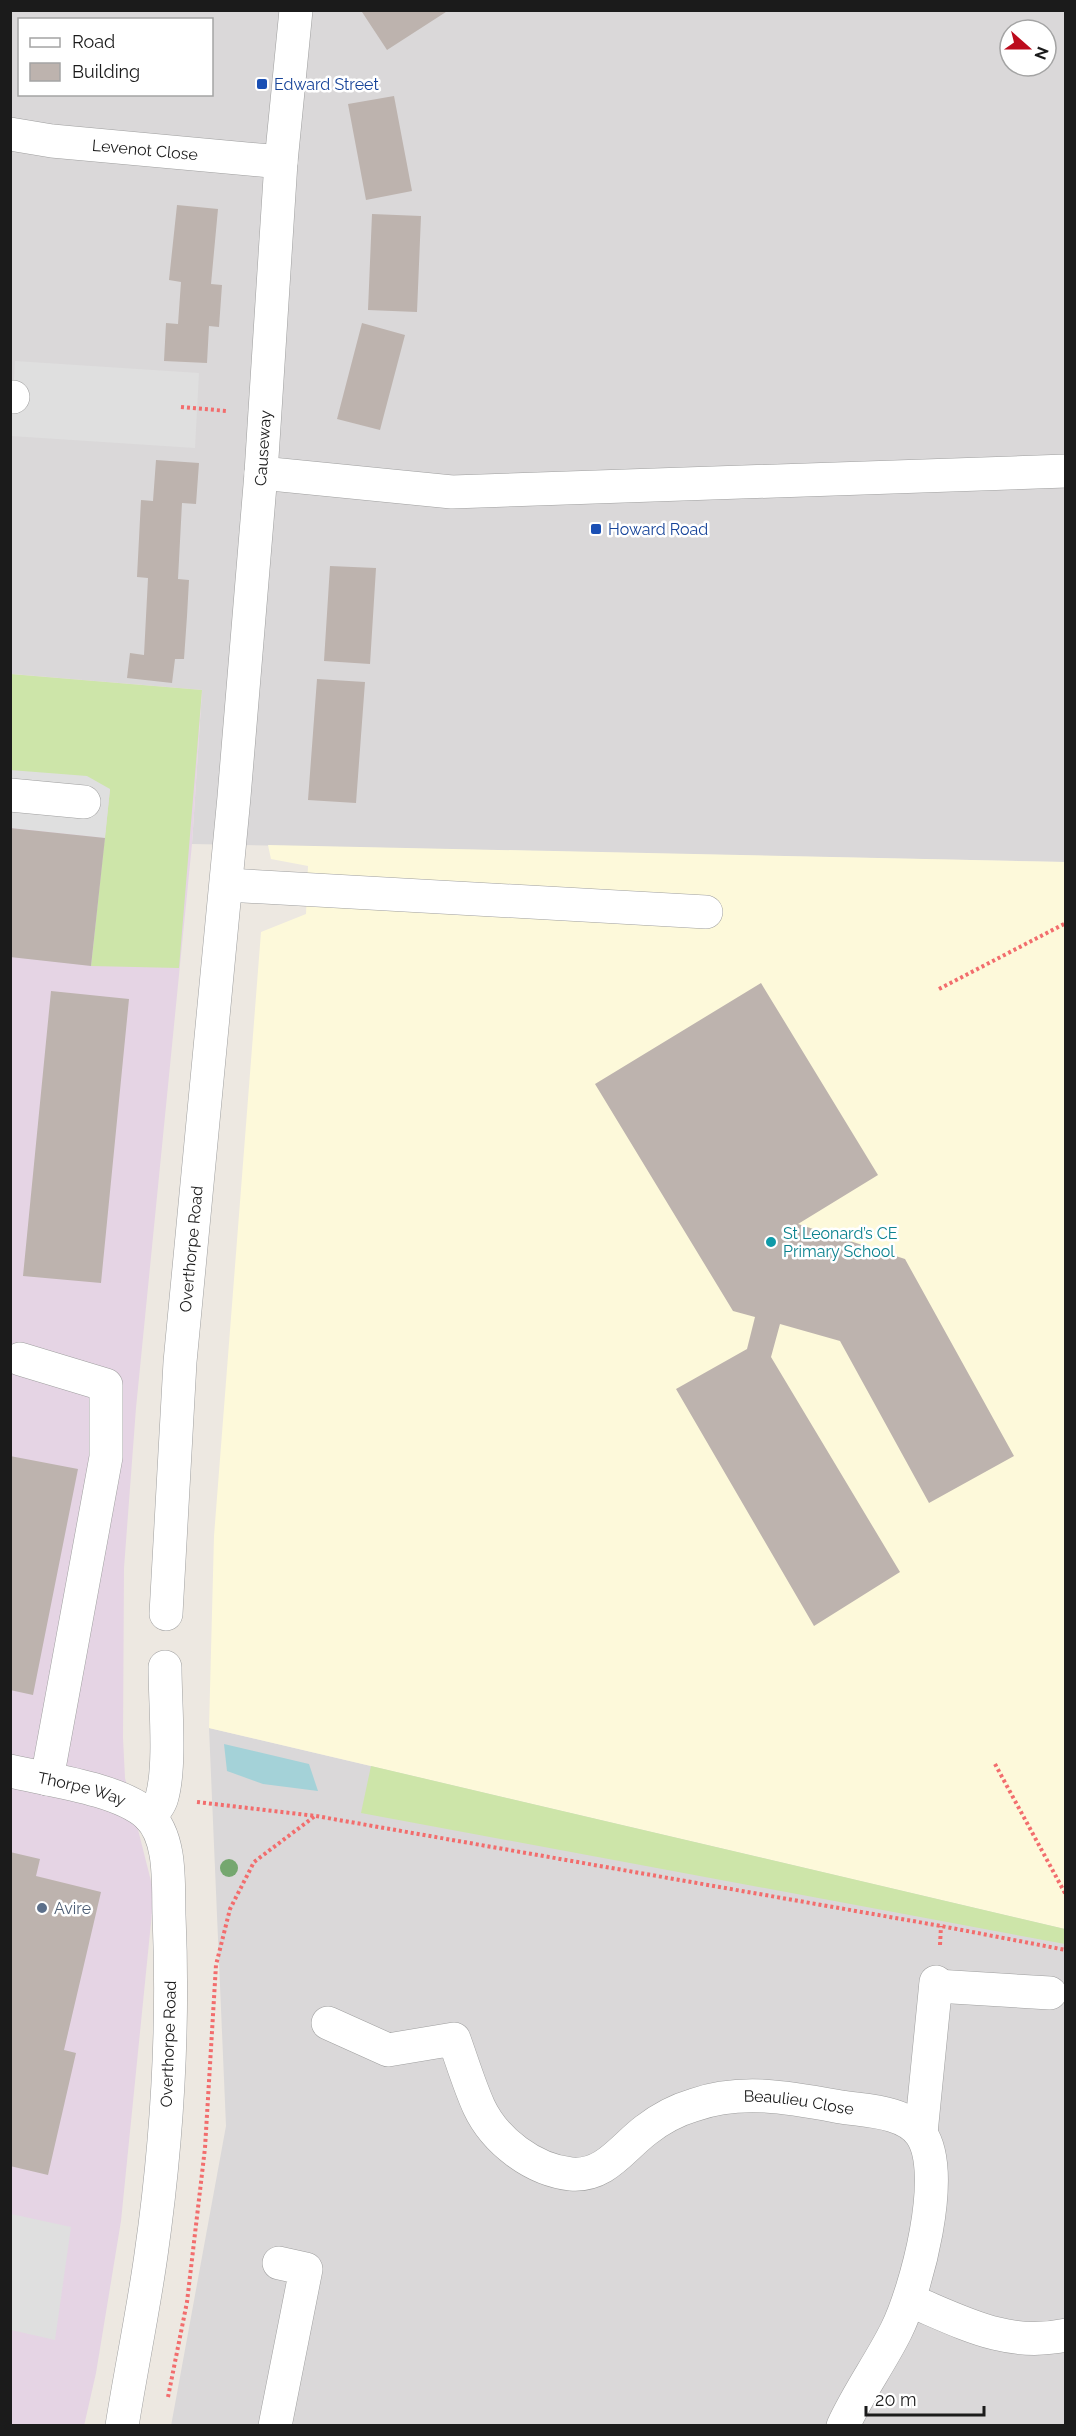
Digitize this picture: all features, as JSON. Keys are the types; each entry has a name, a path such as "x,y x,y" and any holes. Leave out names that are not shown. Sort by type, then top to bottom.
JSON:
{"street":[{"name":"Causeway","path":"227,885 261,473 281,162 296,10"},
{"name":"Levenot Close","path":"10,134 52,141 281,162"},
{"path":"261,473 452,492 1065,471"},
{"path":"10,795 84,802"},
{"path":"227,885 706,912"},
{"name":"Overthorpe Road","path":"166,1614 180,1362 227,885"},
{"path":"20,1359 106,1385 106,1457 47,1779"},
{"path":"156,1807 166,1767 165,1667"},
{"name":"Thorpe Way","path":"10,1771 156,1807"},
{"name":"Overthorpe Road","path":"122,2426 151,2256 164,2146 170,2050 170,1936 167,1872 156,1807"},
{"path":"843,2426 855,2400 896,2331 909,2300 924,2239 932,2179 930,2154 921,2133 936,1984 1050,1993"},
{"name":"Beaulieu Close","path":"328,2023 388,2050 454,2039 480,2108 492,2127 508,2145 528,2159 554,2170 572,2174 589,2173 609,2164 646,2130 671,2114 720,2097 782,2096 827,2104 904,2120 921,2133"},
{"path":"275,2426 306,2269 279,2263"},
{"path":"909,2300 988,2333 1020,2339 1065,2336"}],"path":[{"path":"181,407 264,415"},
{"path":"939,989 1065,923"},
{"path":"995,1764 1065,1895"},
{"path":"156,1807 316,1816 1065,1950"},
{"path":"166,2403 187,2302 205,2148 216,1965 230,1909 254,1862 316,1816"}],"shaded area":[{"path":"10,11 1065,11 1065,862 192,844 202,690 11,674"},
{"path":"15,361 199,373 195,448 11,436"},
{"path":"10,674 202,690 192,844 136,1408 124,1568 123,1738 125,1778 154,1893 121,2221 96,2373 84,2426 10,2425"},
{"path":"10,770 87,776 110,789 105,838 11,828"},
{"path":"268,845 1065,862 1065,1929 209,1728 214,1536 261,932 306,914 308,866 271,859"},
{"path":"209,1728 1065,1929 1065,2425 171,2426 226,2126"},
{"path":"11,2214 71,2227 55,2340 11,2330"}],"green space":[{"path":"10,674 202,690 179,968 91,966 110,789 11,777"},
{"path":"371,1766 1065,1929 1065,1944 361,1813"}],"water":[{"path":"224,1744 309,1764 318,1791 263,1784 227,1771"}],"building":[{"path":"364,10 449,10 387,50 362,12"},
{"path":"394,96 412,191 366,200 348,104"},
{"path":"177,205 218,209 211,284 222,285 219,327 209,326 207,363 164,361 166,323 178,324 181,282 169,280"},
{"path":"372,214 421,216 417,312 368,310"},
{"path":"362,323 405,335 380,430 337,419"},
{"path":"156,460 199,463 196,504 182,503 178,579 189,580 187,616 184,659 175,659 172,683 127,678 130,653 144,655 148,578 137,577 141,500 153,501"},
{"path":"330,566 376,568 370,664 324,661"},
{"path":"317,679 365,682 356,803 308,800"},
{"path":"10,828 105,838 91,966 10,957"},
{"name":"St Leonard’s CE Primary School","path":"761,983 878,1175 798,1224 905,1259 1014,1456 929,1503 840,1341 780,1324 771,1357 900,1572 814,1626 676,1389 747,1349 755,1317 733,1311 595,1084"},
{"path":"51,991 129,999 101,1283 23,1276"},
{"path":"10,1456 78,1469 33,1695 10,1690"},
{"path":"10,1852 40,1859 36,1876 101,1892 64,2050 76,2053 48,2175 10,2166"}],"place":[{"name":"Edward Street","path":"262,84"},
{"name":"Howard Road","path":"596,529"},
{"name":"St Leonard’s CE Primary School","path":"771,1242"},
{"name":"Avire","path":"42,1908"}]}
